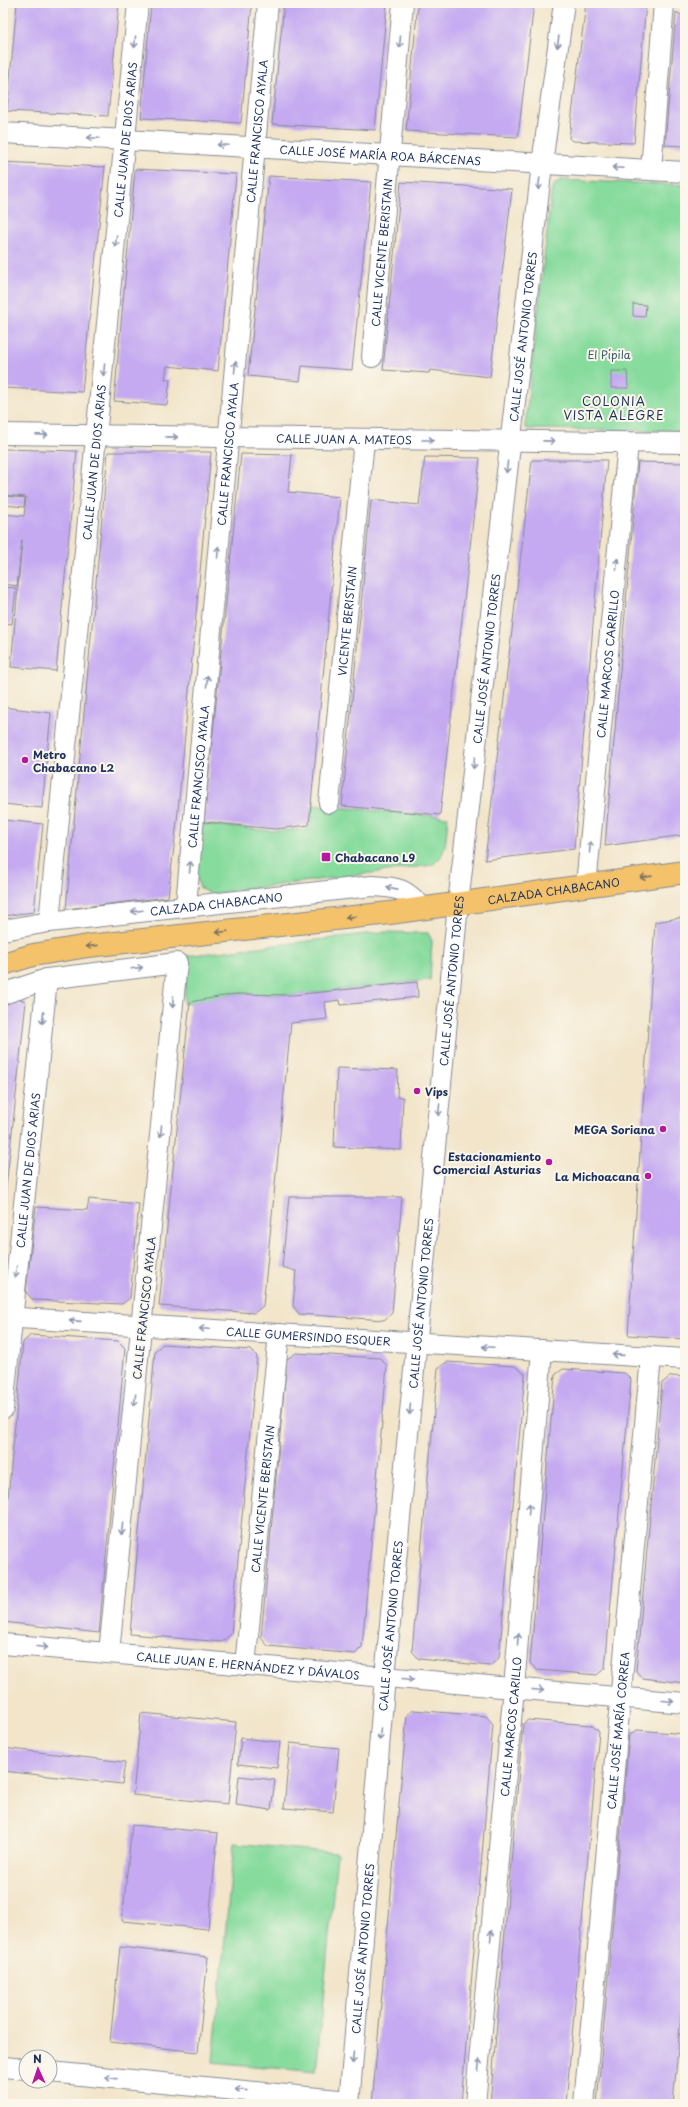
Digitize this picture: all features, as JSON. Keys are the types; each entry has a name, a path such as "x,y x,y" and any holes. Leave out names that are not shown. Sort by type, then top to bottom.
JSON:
{"main road":[{"name":"CALZADA CHABACANO","path":"3,964 33,955 88,946 390,913 685,872"}],"street":[{"name":"CALLE JUAN DE DIOS ARIAS","path":"49,922 126,140 138,3"},
{"name":"CALLE FRANCISCO AYALA","path":"186,906 268,3"},
{"name":"CALLE VICENTE BERISTAIN","path":"372,358 391,155 403,3"},
{"name":"CALLE JOSÉ ANTONIO TORRES","path":"349,2102 385,1677 458,904 542,164 564,3"},
{"path":"650,170 664,3"},
{"name":"CALLE JOSÉ MARÍA ROA BÁRCENAS","path":"3,133 685,172"},
{"name":"CALLE JUAN A. MATEOS","path":"3,434 685,444"},
{"name":"VICENTE BERISTAIN","path":"329,803 364,440"},
{"name":"CALLE MARCOS CARRILLO","path":"586,886 628,443"},
{"name":"CALZADA CHABACANO","path":"3,930 49,922 372,886 392,886 404,891 410,894 423,908"},
{"name":"CALLE FRANCISCO AYALA","path":"47,979 177,963 143,1325 109,1653"},
{"name":"CALLE JUAN DE DIOS ARIAS","path":"3,1409 7,1317 47,979"},
{"path":"3,994 47,979"},
{"name":"CALLE GUMERSINDO ESQUER","path":"7,1317 685,1359"},
{"name":"CALLE VICENTE BERISTAIN","path":"246,1665 279,1334"},
{"name":"CALLE MARCOS CARILLO","path":"475,2104 514,1688 542,1350"},
{"name":"CALLE JOSÉ MARÍA CORREA","path":"584,2104 651,1357"},
{"name":"CALLE JUAN E. HERNÁNDEZ Y DÁVALOS","path":"3,1644 685,1703"},
{"path":"3,2067 18,2068"},
{"path":"58,2073 349,2102"}],"green space":[{"name":"El Pípila","path":"560,180 685,185 685,431 529,429 525,427 552,187"},
{"path":"312,805 448,817 444,850 437,861 432,865 210,894 200,888 196,876 201,824 272,831 310,829"},
{"path":"382,932 428,933 432,941 430,980 293,995 235,994 184,1004 187,966 177,957"},
{"path":"234,1843 337,1853 316,2072 213,2062"}],"building":[{"path":"17,3 119,3 108,116 7,111"},
{"path":"151,3 252,3 241,123 141,118"},
{"path":"284,3 387,3 375,130 272,124"},
{"path":"418,3 534,3 518,137 406,131"},
{"path":"586,3 646,3 634,143 572,141 569,138"},
{"path":"676,12 685,17 685,146 665,145"},
{"path":"3,162 105,167 82,392 3,388"},
{"path":"135,169 236,174 218,371 167,366 165,379 170,379 167,405 114,401"},
{"path":"269,176 371,182 352,370 302,366 300,381 248,376"},
{"path":"401,182 512,189 490,377 430,370 429,373 383,370"},
{"path":"633,304 646,305 645,317 633,316"},
{"path":"611,371 627,371 628,388 611,388"},
{"path":"3,449 77,451 56,671 11,667 22,540 17,586 3,584 3,514 24,516 26,497 3,495"},
{"path":"108,452 211,452 177,821 168,897 66,909"},
{"path":"241,454 292,455 288,492 340,497 309,825 275,829 204,822"},
{"path":"425,457 480,458 440,815 342,806 371,500 419,505"},
{"path":"532,460 607,460 574,849 485,860"},
{"path":"638,462 685,463 684,835 605,846"},
{"path":"6,496 25,498 24,507 5,505"},
{"path":"3,587 16,588 12,624 3,623"},
{"name":"Metro Chabacano L2","path":"3,707 51,713 42,808 3,804"},
{"path":"3,820 43,824 34,912 3,916"},
{"name":"MEGA Soriana","path":"685,917 685,1339 628,1335 655,922"},
{"path":"417,982 418,997 341,1005 340,1000 325,1002 327,1019 291,1023 263,1306 254,1313 159,1306 190,1002 235,994 293,995"},
{"path":"16,996 26,1002 3,1216 3,1003"},
{"path":"337,1068 398,1070 397,1097 403,1097 401,1150 334,1147"},
{"path":"289,1197 402,1197 392,1313 384,1320 299,1314 293,1306 296,1271 282,1267"},
{"path":"89,1199 139,1204 130,1298 122,1304 33,1300 26,1292 36,1207 87,1210"},
{"path":"31,1335 118,1341 125,1348 99,1633 3,1622 3,1549 23,1342"},
{"path":"163,1344 251,1350 257,1356 231,1634 222,1642 130,1634 155,1351"},
{"path":"296,1353 380,1358 387,1366 362,1647 355,1654 268,1646 261,1638 287,1359"},
{"path":"447,1362 515,1366 525,1374 499,1658 490,1666 419,1659 412,1651 438,1368"},
{"path":"563,1369 625,1373 631,1379 605,1668 597,1675 537,1670 530,1663 555,1375"},
{"path":"671,1376 685,1377 685,1683 642,1678 636,1671 662,1383"},
{"path":"413,1710 486,1716 493,1724 461,2104 372,2104 407,1715"},
{"path":"141,1713 236,1722 228,1804 133,1795"},
{"path":"528,1720 591,1725 599,1731 566,2104 490,2104 523,1724"},
{"path":"637,1730 685,1734 685,1971 673,2104 597,2104 629,1735"},
{"path":"241,1738 280,1742 277,1768 238,1764"},
{"path":"290,1743 339,1748 333,1812 284,1808"},
{"path":"3,1748 125,1762 122,1784 3,1771"},
{"path":"239,1776 275,1780 271,1810 236,1805"},
{"path":"132,1825 218,1833 208,1929 122,1921"},
{"path":"120,1947 208,1957 198,2052 110,2042"}],"place":[{"name":"Metro Chabacano L2","path":"25,760"},
{"name":"Chabacano L9","path":"326,857"},
{"name":"Vips","path":"417,1091"},
{"name":"MEGA Soriana","path":"663,1129"},
{"name":"Estacionamiento Comercial Asturias","path":"549,1162"},
{"name":"La Michoacana","path":"648,1176"}],"district":[{"name":"COLONIA VISTA ALEGRE","path":"614,408"}]}
